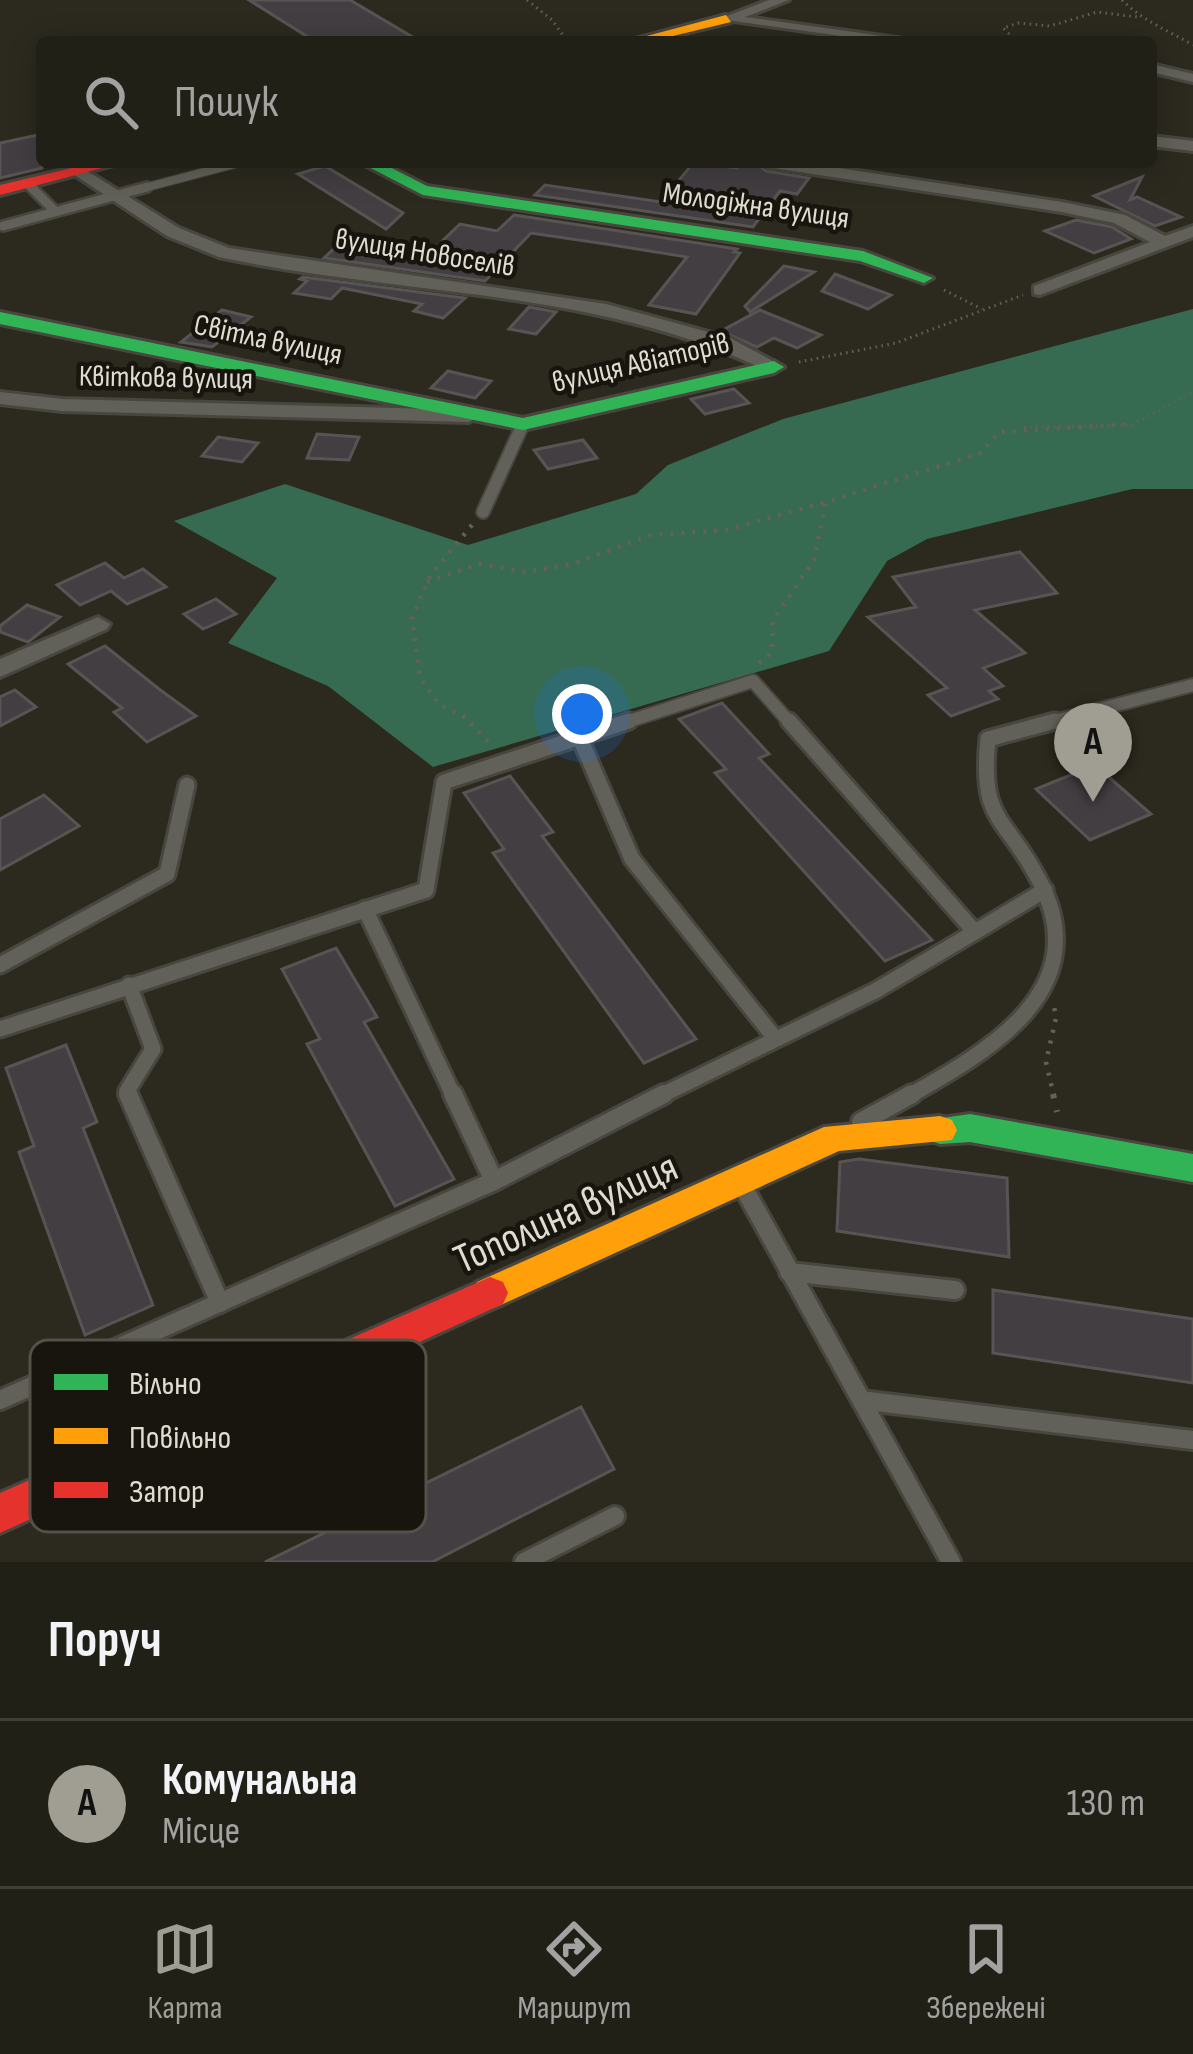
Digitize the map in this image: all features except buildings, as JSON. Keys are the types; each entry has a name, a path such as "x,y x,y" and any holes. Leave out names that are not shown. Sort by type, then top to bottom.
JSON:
{"street":[{"path":"663,36 782,0"},
{"path":"726,20 866,36"},
{"path":"1157,69 1193,78"},
{"path":"1157,142 1193,146"},
{"path":"13,186 92,168"},
{"name":"Молодіжна вулиця","path":"379,168 423,190 862,256 923,278"},
{"path":"805,168 1079,210 1119,219 1164,242"},
{"name":"вулиця Новоселів","path":"79,171 173,232 225,253 606,310 723,342 774,368"},
{"path":"1040,290 1193,231"},
{"name":"Світла вулиця","path":"0,317 523,424"},
{"name":"вулиця Авіаторів","path":"523,424 774,368"},
{"name":"Квіткова вулиця","path":"0,398 62,405 475,416"},
{"path":"0,669 98,624"},
{"name":"Тополина вулиця","path":"388,1340 836,1136 970,1128 1193,1168"},
{"name":"Тополина вулиця","path":"0,1513 30,1500"}],"lane":[{"path":"3,226 219,168"},
{"path":"13,186 55,211"},
{"path":"483,512 523,424"},
{"path":"0,1029 426,890 444,782 753,681 975,932"},
{"path":"836,1136 1002,1041 1049,982 1060,928 1046,890 985,791 988,739 1193,685"},
{"path":"579,736 632,860 774,1037"},
{"path":"0,965 167,874 187,785"},
{"path":"136,1340 494,1181 774,1037 875,991 1046,890"},
{"path":"365,909 494,1181"},
{"path":"129,985 153,1049 127,1091 220,1303"},
{"path":"741,1183 868,1401 951,1562"},
{"path":"789,1272 955,1290"},
{"path":"0,1400 30,1387"},
{"path":"868,1401 1193,1440"},
{"path":"524,1562 615,1516"}],"path":[{"path":"527,0 564,36"},
{"path":"1122,0 1138,17 1193,45"},
{"path":"1012,36 1003,28 1019,23 1050,26 1097,12 1138,17"},
{"path":"923,278 984,310"},
{"path":"774,368 896,343 1040,290"},
{"path":"428,582 479,563 526,572 573,564 650,536 725,530 982,453 999,432 1132,425 1193,392"},
{"path":"733,688 772,652 773,620 814,560 826,502"},
{"path":"483,512 428,582 412,618 420,678 439,704 466,718 504,761"},
{"path":"1049,982 1056,1018 1046,1062 1055,1106 1063,1127 1095,1150"}],"green space":[{"path":"1193,309 1193,489 1132,489 927,539 887,561 829,651 433,767 328,686 228,643 277,578 174,521 285,484 468,545 636,494 668,465 783,419"}],"traffic: fast":[{"path":"379,168 423,190 863,256 924,278"},
{"path":"0,318 523,424 774,367"},
{"path":"940,1130 970,1128 1193,1168"}],"traffic: slow":[{"path":"656,36 726,19"},
{"path":"490,1293 836,1137 940,1130"}],"traffic: jam":[{"path":"0,190 92,168"},
{"path":"385,1340 490,1293"},
{"path":"0,1513 30,1500"}],"place":[{"name":"Комунальна","path":"1093,802"}]}
